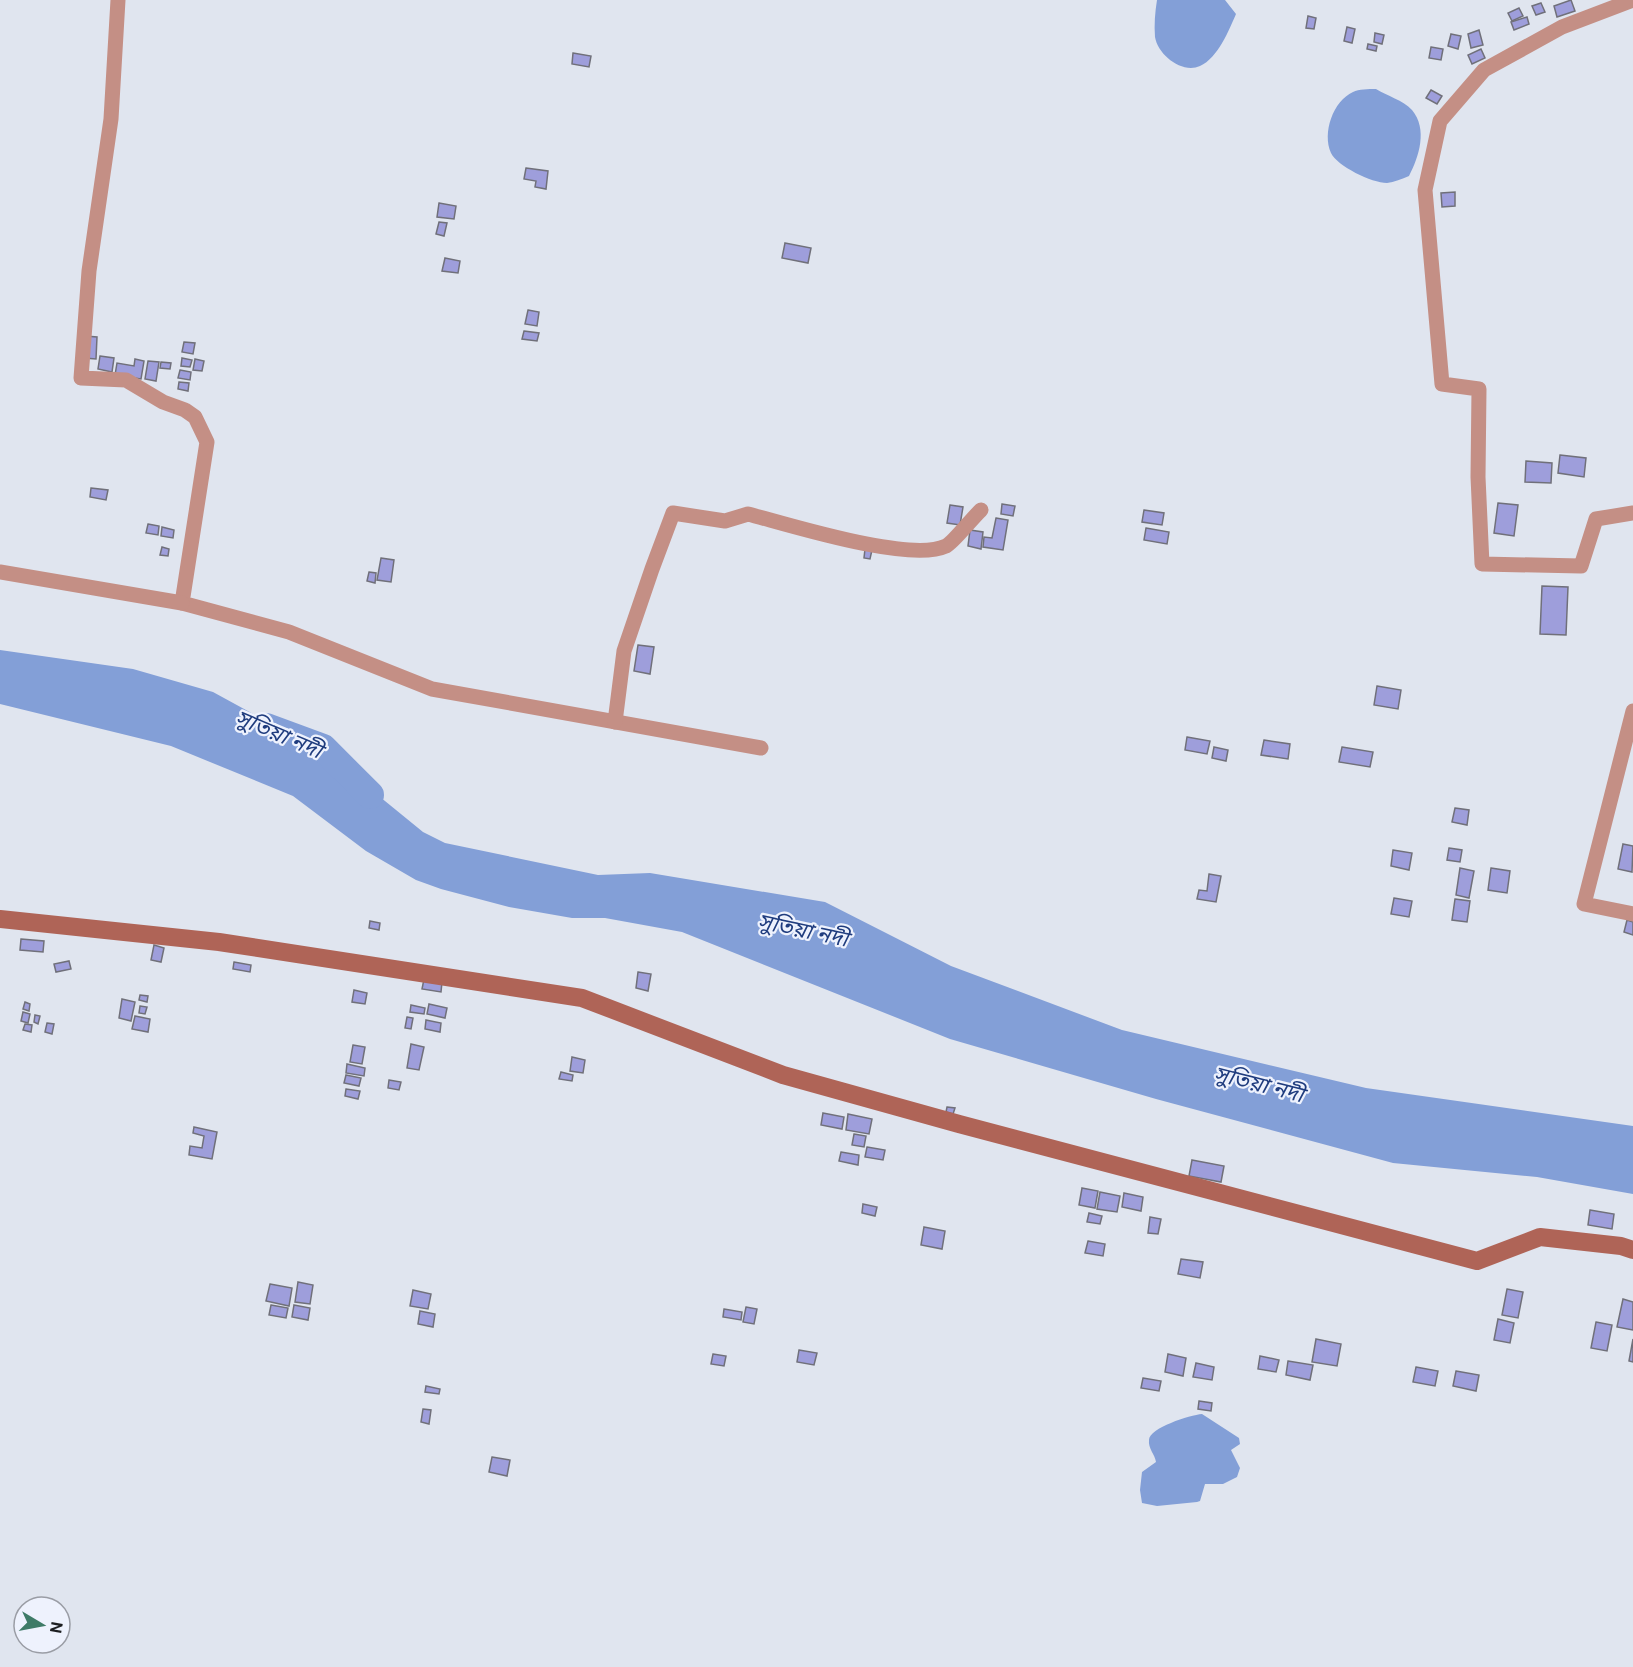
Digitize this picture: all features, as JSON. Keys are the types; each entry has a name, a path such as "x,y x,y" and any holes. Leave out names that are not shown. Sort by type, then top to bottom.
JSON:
{"street":[{"path":"118,0 111,119 89,271 81,378 126,380 163,402 185,410 195,417 207,442 182,603"},
{"path":"1633,0 1562,27 1484,70 1440,121 1425,190 1442,384 1479,389 1478,477 1482,564 1581,566 1596,519 1633,513"},
{"path":"615,722 624,651 673,513 725,521 748,514 889,549 930,551 948,546 981,510"},
{"path":"0,572 182,603 289,632 432,689 761,748"},
{"path":"1633,711 1584,904 1633,914"},
{"path":"0,919 219,942 582,998 783,1075 971,1128 1477,1261 1540,1237 1621,1246 1633,1250"}],"water":[{"path":"1157,0 1225,0 1236,14 1222,43 1212,57 1200,66 1186,67 1172,61 1157,44 1155,14"},
{"path":"1376,89 1412,110 1420,126 1421,134 1419,152 1409,176 1387,183 1373,180 1347,168 1331,153 1329,145 1331,118 1340,103 1355,91"},
{"path":"0,650 133,669 213,692 317,749 423,832 445,843 598,875 650,873 825,902 951,966 1122,1030 1366,1088 1633,1126 1633,1194 1537,1177 1393,1163 1156,1099 950,1039 682,932 605,918 572,918 509,907 441,889 416,880 366,851 293,796 171,746 0,704"},
{"path":"1202,1414 1239,1438 1240,1444 1231,1450 1240,1468 1237,1477 1223,1484 1205,1484 1200,1501 1197,1502 1157,1506 1142,1503 1140,1490 1142,1472 1156,1462 1150,1446 1151,1435 1171,1423"}],"building":[{"path":"1571,0 1575,11 1557,17 1554,6"},
{"path":"1541,3 1545,12 1536,15 1532,6"},
{"path":"1519,8 1523,16 1512,21 1508,13"},
{"path":"1308,16 1316,18 1314,29 1306,28"},
{"path":"1527,17 1529,24 1514,30 1511,22"},
{"path":"1347,27 1355,29 1352,43 1344,41"},
{"path":"1479,30 1483,45 1471,48 1468,34"},
{"path":"1375,33 1384,35 1382,44 1374,42"},
{"path":"1451,34 1461,36 1458,49 1448,46"},
{"path":"1368,44 1377,46 1376,51 1367,49"},
{"path":"1431,47 1443,49 1441,60 1429,58"},
{"path":"1481,49 1485,58 1472,64 1468,55"},
{"path":"573,53 591,56 589,67 572,64"},
{"path":"1431,90 1442,96 1437,104 1426,98"},
{"path":"526,168 548,171 546,189 535,187 536,181 524,179"},
{"path":"1455,192 1455,206 1442,207 1441,193"},
{"path":"439,203 456,206 454,219 437,217"},
{"path":"439,222 447,223 444,236 436,234"},
{"path":"785,243 811,248 808,263 782,258"},
{"path":"445,258 460,261 458,273 442,271"},
{"path":"528,310 539,312 537,326 525,324"},
{"path":"524,331 539,333 537,341 522,339"},
{"path":"85,336 97,337 96,359 84,358"},
{"path":"184,342 195,343 193,354 182,352"},
{"path":"100,356 114,358 112,372 98,369"},
{"path":"182,358 192,360 190,367 181,366"},
{"path":"135,359 144,361 141,379 115,375 117,363 134,366"},
{"path":"195,359 204,361 202,371 193,370"},
{"path":"148,361 159,362 156,381 145,379"},
{"path":"161,362 171,363 170,369 160,368"},
{"path":"180,370 191,372 190,380 178,378"},
{"path":"179,382 189,383 188,391 178,389"},
{"path":"1560,455 1586,458 1584,477 1558,473"},
{"path":"1526,461 1552,463 1551,483 1525,482"},
{"path":"91,488 108,490 106,500 90,497"},
{"path":"1498,503 1518,505 1514,536 1494,533"},
{"path":"1002,504 1015,506 1013,516 1001,514"},
{"path":"950,505 963,507 960,525 947,523"},
{"path":"1144,510 1164,513 1162,525 1142,522"},
{"path":"996,518 1008,520 1003,550 983,547 984,537 992,538"},
{"path":"148,524 159,526 158,535 146,533"},
{"path":"162,527 174,530 173,538 161,536"},
{"path":"1146,528 1169,532 1167,544 1144,540"},
{"path":"970,530 983,532 981,549 968,546"},
{"path":"162,547 169,549 168,556 160,555"},
{"path":"865,549 872,550 870,559 864,558"},
{"path":"381,558 394,560 391,582 377,580"},
{"path":"369,572 376,573 375,583 367,581"},
{"path":"1542,586 1568,587 1566,635 1540,634"},
{"path":"638,645 654,647 650,674 634,671"},
{"path":"1377,686 1401,690 1398,709 1374,705"},
{"path":"1187,737 1210,741 1207,754 1185,750"},
{"path":"1264,740 1290,744 1288,759 1261,755"},
{"path":"1214,747 1228,750 1226,761 1212,758"},
{"path":"1342,747 1373,752 1370,767 1339,762"},
{"path":"1455,808 1469,810 1467,825 1452,822"},
{"path":"1623,844 1633,846 1632,872 1618,869"},
{"path":"1449,848 1462,850 1460,862 1447,860"},
{"path":"1393,850 1412,853 1409,870 1391,866"},
{"path":"1460,868 1474,871 1469,898 1456,895"},
{"path":"1491,868 1510,871 1507,893 1488,890"},
{"path":"1209,874 1221,876 1216,902 1197,899 1199,890 1207,891"},
{"path":"1394,898 1412,901 1409,917 1391,914"},
{"path":"1455,899 1470,901 1467,922 1452,920"},
{"path":"1627,920 1633,922 1633,935 1624,932"},
{"path":"370,921 380,923 379,930 369,928"},
{"path":"21,939 44,941 43,952 20,950"},
{"path":"154,945 164,948 161,962 151,960"},
{"path":"69,961 71,969 56,972 54,964"},
{"path":"234,962 251,965 250,972 233,969"},
{"path":"638,972 651,974 648,991 636,988"},
{"path":"424,979 442,982 441,992 422,989"},
{"path":"354,990 367,993 365,1004 352,1002"},
{"path":"140,995 148,996 147,1002 139,1000"},
{"path":"122,999 135,1002 131,1021 119,1018"},
{"path":"25,1002 30,1004 29,1011 23,1009"},
{"path":"429,1004 447,1008 445,1018 427,1014"},
{"path":"411,1005 425,1008 424,1014 410,1012"},
{"path":"140,1006 147,1007 145,1014 139,1013"},
{"path":"23,1012 30,1014 28,1023 21,1021"},
{"path":"35,1015 40,1016 38,1024 34,1022"},
{"path":"135,1016 150,1019 148,1032 132,1029"},
{"path":"407,1017 413,1018 411,1029 405,1028"},
{"path":"426,1020 441,1023 440,1032 425,1029"},
{"path":"47,1023 54,1024 52,1034 45,1032"},
{"path":"25,1024 32,1025 31,1032 23,1030"},
{"path":"411,1044 424,1047 419,1070 407,1068"},
{"path":"353,1045 365,1047 362,1064 350,1062"},
{"path":"572,1057 585,1060 583,1073 570,1071"},
{"path":"347,1064 365,1068 364,1076 346,1073"},
{"path":"561,1072 573,1075 572,1081 559,1079"},
{"path":"346,1075 361,1078 359,1086 344,1083"},
{"path":"389,1080 401,1082 399,1090 388,1088"},
{"path":"346,1089 360,1091 358,1099 345,1096"},
{"path":"947,1107 955,1108 953,1114 946,1112"},
{"path":"823,1113 844,1117 842,1129 821,1125"},
{"path":"848,1114 872,1119 869,1134 846,1130"},
{"path":"194,1127 217,1132 212,1159 189,1155 190,1146 202,1148 204,1136 193,1133"},
{"path":"854,1134 866,1136 864,1147 852,1145"},
{"path":"867,1147 885,1150 883,1160 865,1157"},
{"path":"841,1152 859,1155 858,1165 839,1161"},
{"path":"1192,1160 1224,1166 1221,1182 1189,1176"},
{"path":"1082,1188 1098,1191 1095,1208 1079,1205"},
{"path":"1100,1192 1120,1196 1117,1212 1097,1209"},
{"path":"1124,1193 1143,1197 1141,1211 1122,1207"},
{"path":"863,1204 877,1207 875,1216 862,1213"},
{"path":"1590,1210 1614,1214 1612,1229 1588,1225"},
{"path":"1089,1213 1102,1216 1100,1224 1087,1222"},
{"path":"1150,1217 1161,1219 1158,1234 1148,1233"},
{"path":"924,1227 945,1231 942,1249 921,1245"},
{"path":"1088,1241 1105,1244 1103,1256 1085,1253"},
{"path":"1181,1259 1203,1262 1200,1278 1178,1274"},
{"path":"298,1282 313,1285 310,1304 295,1302"},
{"path":"270,1284 292,1288 289,1306 266,1301"},
{"path":"1507,1289 1523,1292 1518,1318 1502,1315"},
{"path":"413,1290 431,1294 428,1309 410,1306"},
{"path":"1623,1299 1633,1302 1633,1330 1617,1327"},
{"path":"271,1305 288,1308 286,1318 269,1315"},
{"path":"294,1305 310,1308 308,1320 292,1317"},
{"path":"746,1307 757,1309 754,1324 743,1322"},
{"path":"724,1309 742,1312 741,1320 723,1317"},
{"path":"420,1311 435,1314 433,1327 418,1324"},
{"path":"1498,1319 1514,1323 1510,1343 1494,1340"},
{"path":"1596,1322 1612,1325 1607,1351 1591,1348"},
{"path":"1316,1339 1341,1344 1337,1366 1312,1362"},
{"path":"1633,1339 1633,1362 1629,1361"},
{"path":"799,1350 817,1353 814,1365 797,1362"},
{"path":"713,1354 726,1356 724,1366 711,1364"},
{"path":"1168,1354 1186,1358 1183,1376 1165,1372"},
{"path":"1260,1356 1279,1360 1276,1372 1258,1369"},
{"path":"1288,1361 1313,1365 1310,1380 1286,1375"},
{"path":"1196,1363 1214,1367 1212,1380 1193,1377"},
{"path":"1416,1367 1438,1371 1435,1386 1413,1382"},
{"path":"1456,1371 1479,1375 1476,1391 1453,1386"},
{"path":"1143,1378 1161,1381 1159,1391 1141,1388"},
{"path":"426,1386 440,1389 439,1394 425,1392"},
{"path":"1199,1401 1212,1403 1211,1411 1198,1409"},
{"path":"423,1409 431,1410 429,1424 421,1422"},
{"path":"492,1457 510,1460 507,1476 489,1472"}],"waterway":[{"name":"সুতিয়া নদী","path":"266,727 323,748 370,795"}]}
